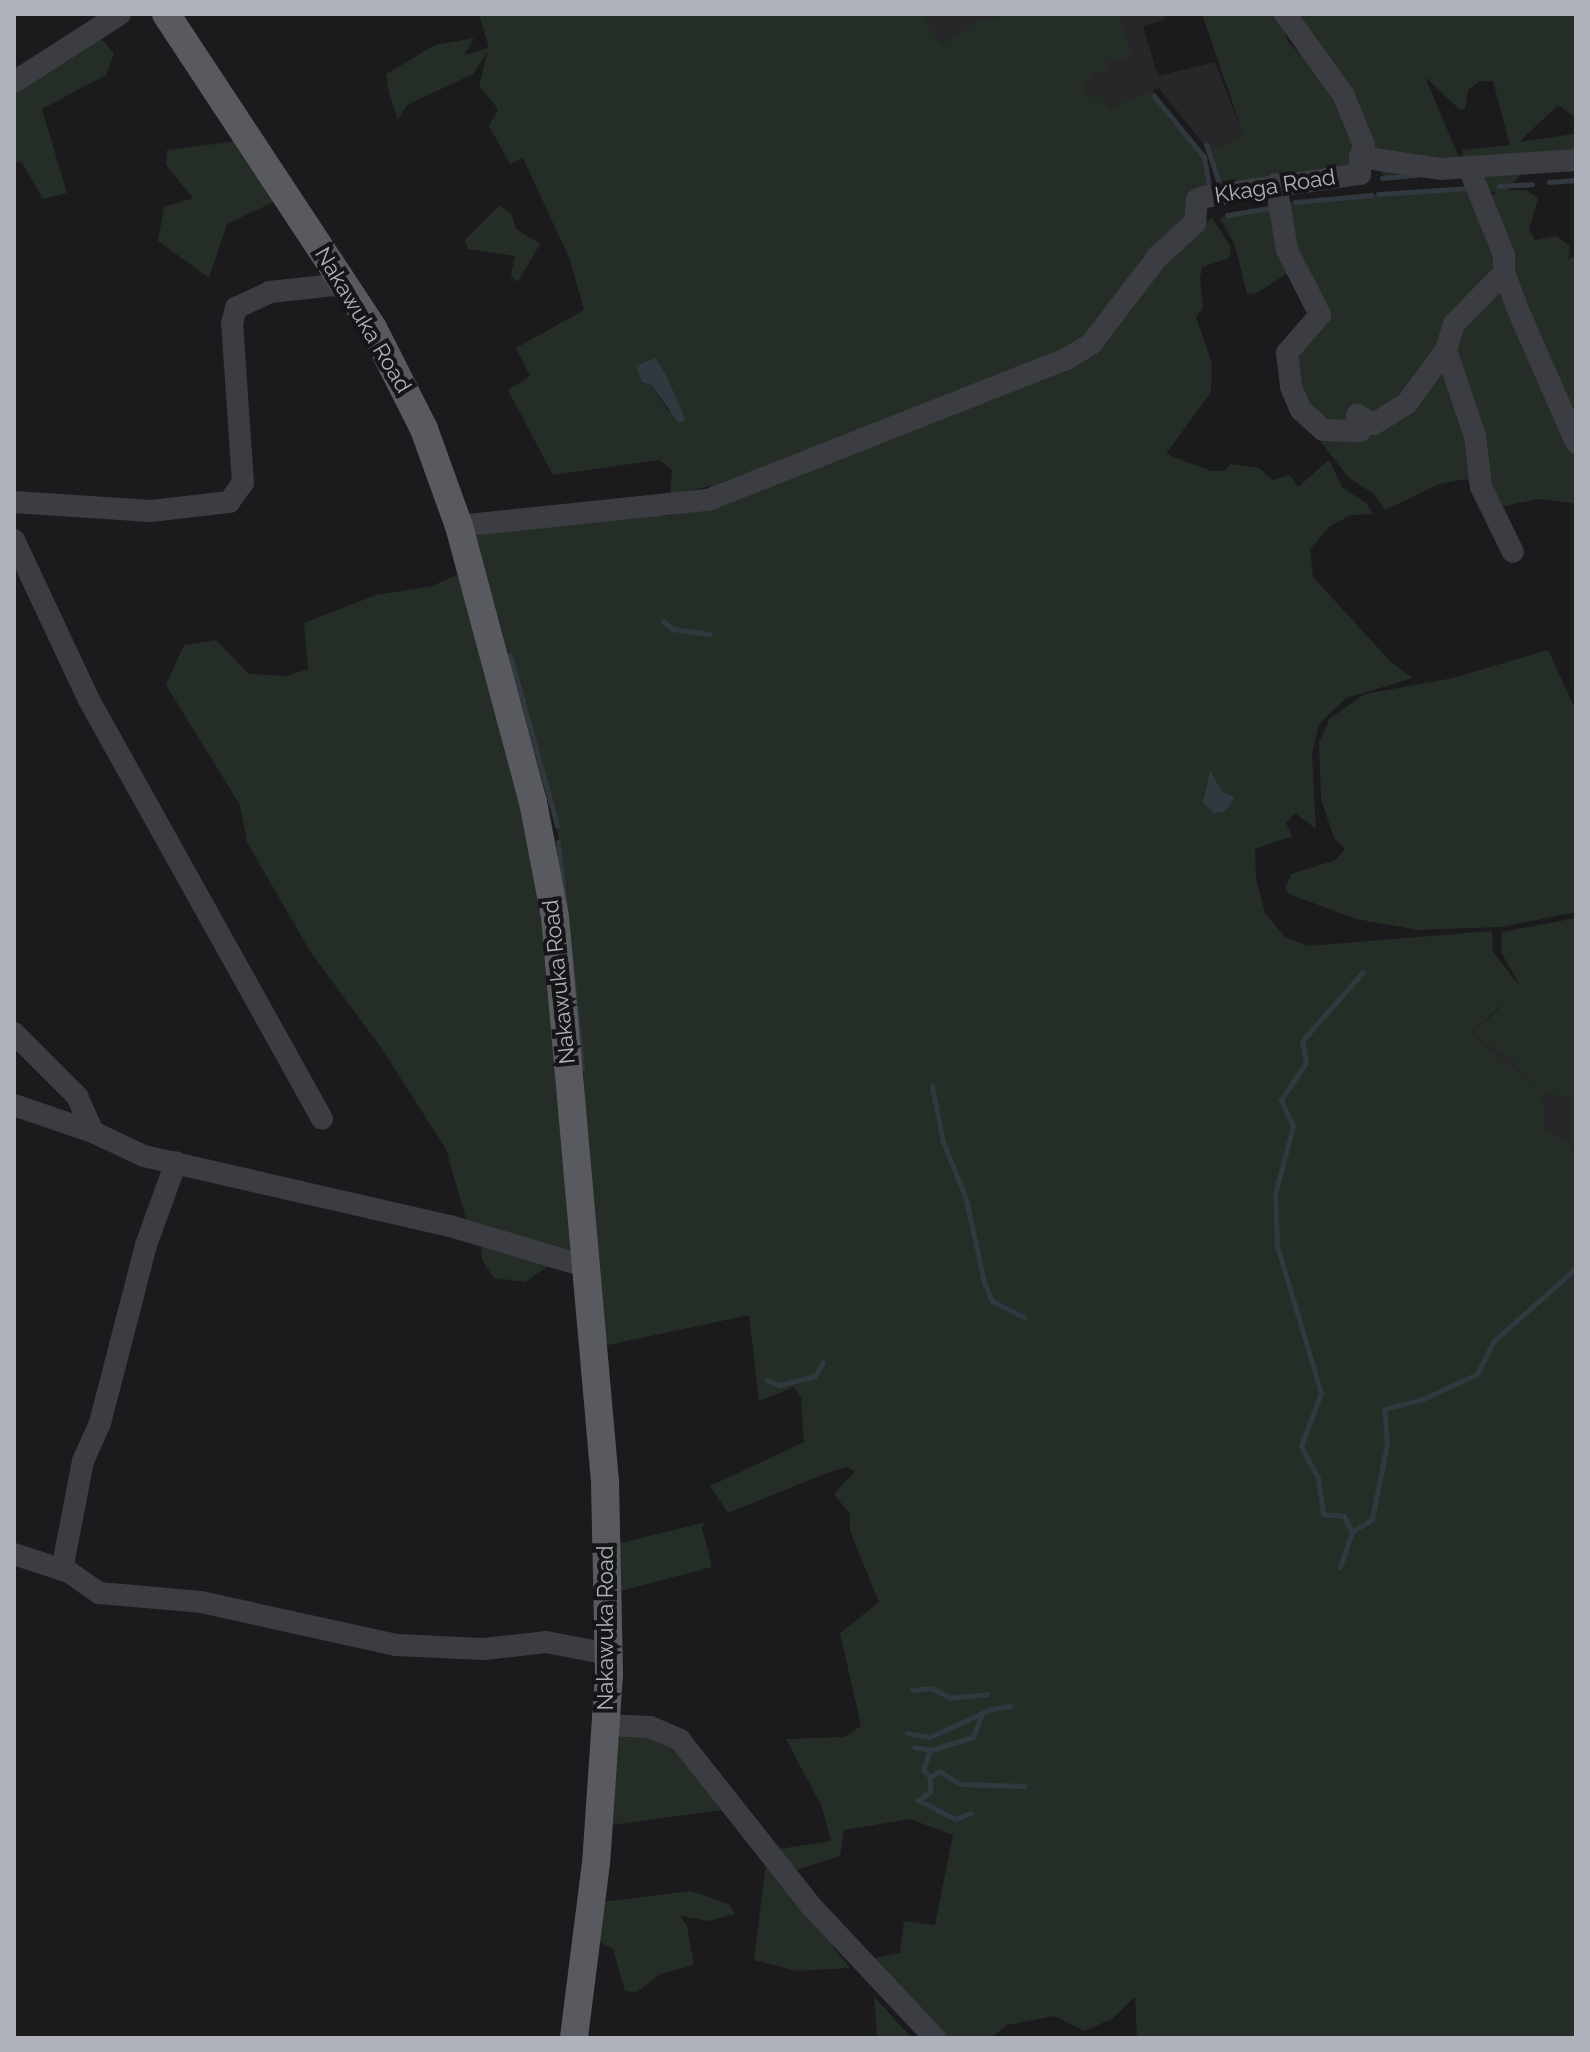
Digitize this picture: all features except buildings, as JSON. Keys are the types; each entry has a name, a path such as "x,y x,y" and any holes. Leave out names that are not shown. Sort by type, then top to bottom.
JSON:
{"main road":[{"name":"Nakawuka Road","path":"166,14 344,284 409,397 459,526 525,766 555,917 605,1482 609,1654 606,1725 574,2038"}],"street":[{"path":"14,82 120,14"},
{"path":"1285,14 1343,94 1364,145 1360,157"},
{"name":"Kkaga Road","path":"459,526 708,500 1068,358 1099,335 1156,259 1195,223 1197,200 1276,184 1360,174 1360,157 1440,169 1576,160"},
{"path":"1469,168 1504,255 1504,273 1549,391 1576,442"},
{"path":"1276,184 1287,250 1319,306 1320,315 1287,353 1286,361 1295,400 1309,419 1323,430 1360,431 1357,415 1374,424 1407,403 1446,350 1454,324 1504,273"},
{"path":"14,502 151,511 229,502 243,483 232,323 236,308 270,292 344,284"},
{"path":"1446,350 1475,436 1481,487 1513,552"},
{"path":"14,540 89,700 322,1119"},
{"path":"14,1033 77,1096 93,1132"},
{"path":"14,1105 93,1132 144,1156 450,1226 584,1266"},
{"path":"62,1570 83,1461 100,1423 146,1245 176,1162"},
{"path":"14,1554 62,1570 99,1593 201,1602 396,1645 484,1649 558,1642 609,1654"},
{"path":"606,1725 650,1727 680,1740 811,1906 935,2038"}],"shaded area":[{"path":"479,14 936,14 924,20 942,44 978,21 1013,14 1117,14 1133,57 1109,60 1105,74 1093,71 1090,82 1083,85 1085,98 1100,95 1110,108 1153,90 1170,120 1203,154 1213,197 1142,258 1104,316 1070,349 713,486 670,494 672,470 659,460 553,475 508,390 530,376 516,348 584,310 570,260 523,158 510,164 489,126 498,109 479,86 488,51 473,74 407,105 398,120 386,74 435,45 474,38 464,55 489,48","holes":["665,373 667,385 686,419 668,411 652,385"]},
{"path":"936,14 1013,14 978,21 942,44 923,19"},
{"path":"1045,14 1164,14 1164,20 1143,26 1158,76 1215,62 1244,136 1209,151 1159,88 1110,108 1100,95 1046,107"},
{"path":"1202,14 1278,14 1288,42 1326,80 1358,140 1371,180 1257,194 1220,192 1209,151 1244,136"},
{"path":"1289,14 1575,14 1576,118 1558,105 1519,142 1574,134 1576,167 1525,169 1508,190 1526,190 1538,198 1529,230 1535,240 1556,236 1570,246 1568,260 1576,255 1576,430 1530,332 1491,199 1496,192 1482,190 1500,257 1443,350 1377,418 1320,422 1290,367 1313,329 1295,262 1289,202 1478,186 1465,168 1462,150 1510,145 1493,81 1480,81 1468,90 1465,109 1459,109 1425,77 1466,174 1386,180"},
{"path":"98,35 114,53 106,75 42,109 67,193 43,199 21,161 14,164 14,85"},
{"path":"246,140 282,198 227,224 209,278 158,241 164,207 193,198 166,165 167,150"},
{"path":"1282,204 1294,269 1257,293 1247,294 1235,246 1220,218"},
{"path":"499,206 511,213 516,229 540,244 518,282 511,275 515,256 468,249 465,240"},
{"path":"1212,218 1231,247 1229,258 1202,267 1200,278 1203,307 1196,317 1212,363 1211,392 1166,454 1211,471 1224,471 1230,464 1259,468 1273,480 1290,475 1298,487 1329,460 1342,487 1366,503 1373,514 1351,515 1330,526 1310,549 1313,577 1390,661 1413,678 1346,698 1319,724 1312,753 1316,829 1295,813 1286,823 1292,836 1255,849 1256,878 1265,913 1285,937 1308,946 1492,931 1493,952 1521,988 1501,952 1502,932 1576,918 1576,1099 1542,1092 1545,1130 1567,1142 1576,1156 1576,2038 1137,2038 1135,1997 1112,2019 1084,2031 1054,2016 1007,2025 990,2038 924,2038 857,1961 900,1953 904,1921 935,1925 953,1835 910,1819 844,1830 840,1856 787,1873 772,1850 831,1841 822,1807 786,1739 844,1737 861,1726 840,1633 879,1602 850,1531 850,1514 834,1494 855,1471 846,1467 824,1474 728,1513 710,1486 804,1442 801,1398 794,1387 759,1401 749,1315 599,1347 582,1048 557,826 475,534 611,515 670,516 1057,372 1185,235","holes":["1509,998 1473,1035 1510,1057 1536,1086 1470,1034"]},
{"path":"1500,282 1576,446 1576,504 1539,499 1499,507 1493,494 1452,338"},
{"path":"655,358 686,420 678,423 652,385 642,382 636,366"},
{"path":"1445,362 1483,499 1467,479 1439,484 1385,510 1374,494 1348,477 1321,442 1324,437 1364,434"},
{"path":"457,575 464,581 511,747 546,942 574,1248 525,1282 494,1278 482,1260 481,1245 468,1226 446,1149 380,1046 311,953 247,842 240,805 166,685 184,645 216,640 249,674 287,676 308,669 304,623 376,595 432,586"},
{"path":"1548,650 1576,711 1576,912 1501,927 1418,930 1356,919 1289,894 1285,888 1291,874 1336,860 1345,849 1334,838 1321,799 1319,742 1330,718 1365,694 1453,678"},
{"path":"1210,771 1223,793 1235,797 1226,811 1214,813 1203,802"},
{"path":"1535,976 1576,1011 1576,1156 1567,1142 1545,1130 1541,1091 1470,1034"},
{"path":"706,1522 702,1528 712,1567 617,1592 613,1545"},
{"path":"622,1735 667,1739 722,1810 611,1825 615,1740"},
{"path":"766,1863 850,1968 797,1971 754,1960"},
{"path":"691,1891 729,1904 735,1914 708,1921 680,1916 687,1926 694,1965 660,1974 637,1992 625,1991 613,1949 598,1941 601,1902"},
{"path":"874,1997 912,2038 877,2038"}],"waterway":[{"path":"1154,96 1204,157 1210,192"},
{"path":"1206,144 1221,189"},
{"path":"1382,178 1415,175"},
{"path":"1549,182 1576,180"},
{"path":"1499,186 1532,184"},
{"path":"1378,194 1471,188"},
{"path":"1295,202 1372,195"},
{"path":"1227,215 1275,207"},
{"path":"1149,251 1183,220"},
{"path":"663,621 673,629 710,634"},
{"path":"510,655 557,826"},
{"path":"558,842 582,1068"},
{"path":"1340,1567 1352,1532 1344,1516 1323,1514 1318,1478 1301,1446 1321,1393 1277,1245 1275,1194 1293,1126 1281,1100 1306,1063 1302,1041 1362,973"},
{"path":"932,1086 943,1142 966,1199 984,1282 992,1301 1024,1317"},
{"path":"1352,1532 1372,1519 1387,1443 1384,1409 1423,1399 1477,1374 1494,1341 1576,1268"},
{"path":"767,1380 779,1385 815,1376 823,1362"},
{"path":"912,1690 932,1688 950,1698 987,1694"},
{"path":"907,1733 930,1737 991,1709 1010,1706"},
{"path":"914,1747 931,1750 973,1737 982,1713"},
{"path":"930,1750 923,1770 930,1777"},
{"path":"970,1813 955,1819 918,1800 930,1792 930,1777 939,1771 960,1784 1025,1786"}]}
